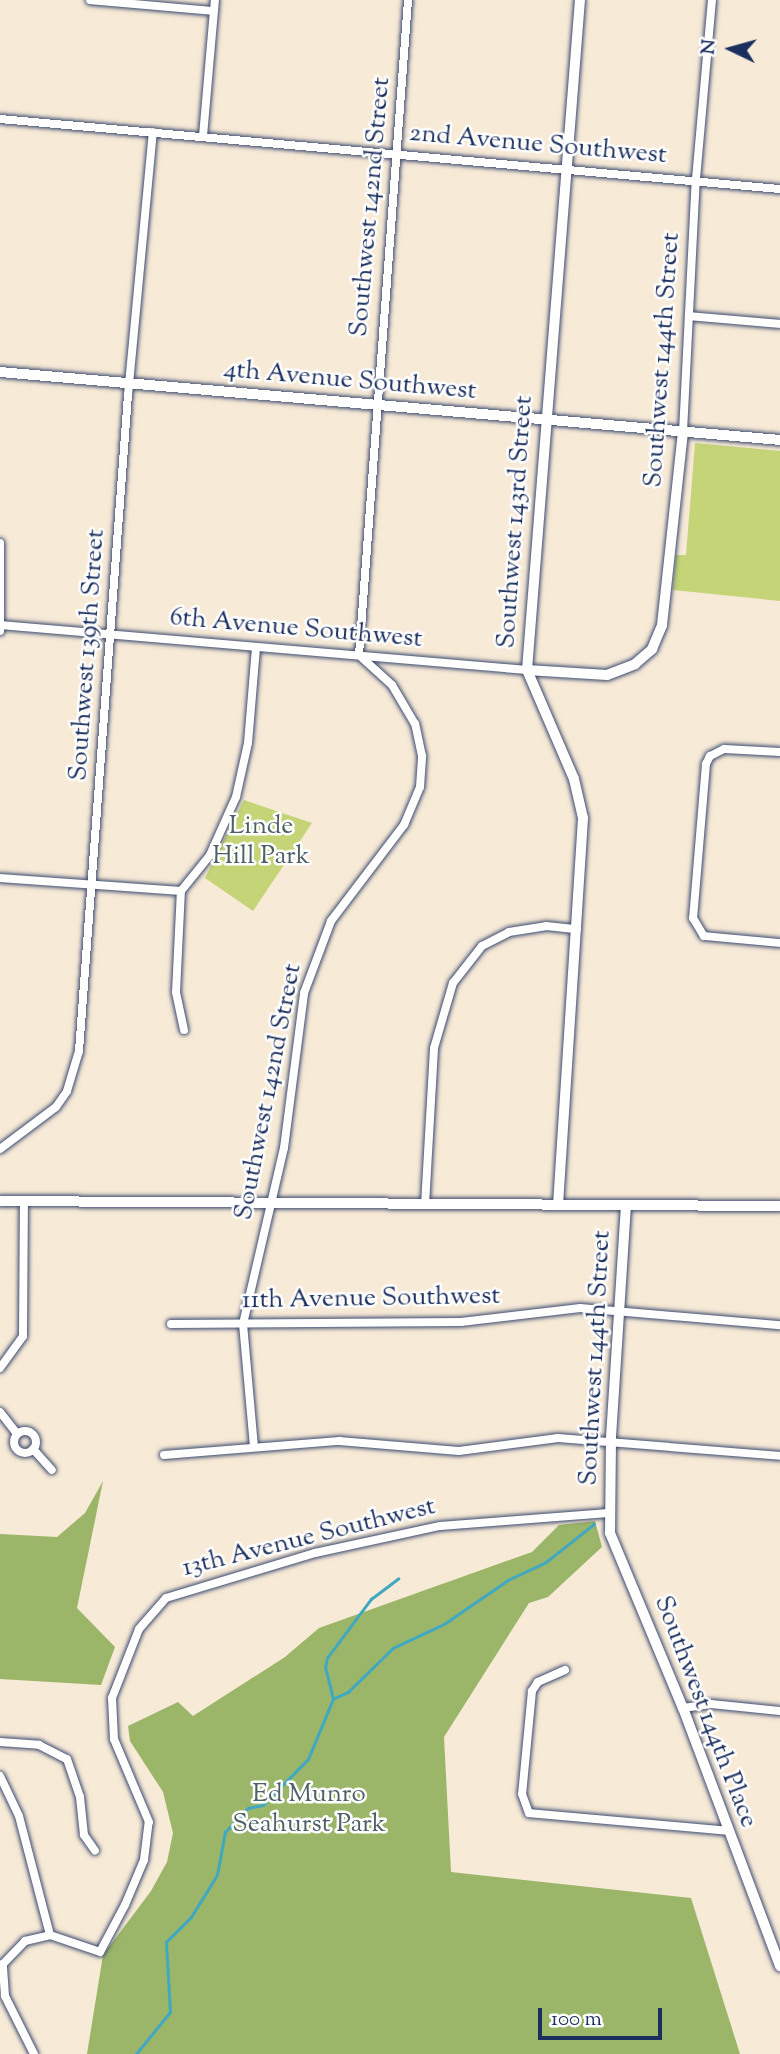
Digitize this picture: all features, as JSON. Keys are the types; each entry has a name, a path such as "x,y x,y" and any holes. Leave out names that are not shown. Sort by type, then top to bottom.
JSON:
{"main road":[{"path":"0,1201 780,1206"}],"street":[{"path":"90,0 214,11"},
{"path":"203,136 215,0"},
{"name":"Southwest 142nd Street","path":"254,1447 243,1324 272,1204 293,1096 304,993 312,964 339,908 404,825 420,787 422,755 415,724 385,676 359,656 408,0"},
{"name":"Southwest 143rd Street","path":"558,1205 583,818 580,798 527,670 544,419 580,0"},
{"name":"Southwest 144th Street","path":"588,676 617,673 635,664 652,649 660,632 683,432 696,179 712,0"},
{"path":"0,119 0,129"},
{"name":"2nd Avenue Southwest","path":"0,119 696,179 780,189"},
{"name":"Southwest 139th Street","path":"0,1149 43,1121 67,1091 74,1073 93,884 129,383 153,132"},
{"path":"689,316 780,324"},
{"name":"4th Avenue Southwest","path":"0,372 780,440"},
{"path":"0,543 0,631"},
{"name":"6th Avenue Southwest","path":"0,625 588,676"},
{"path":"184,1030 176,992 181,891 210,855 236,797 248,743 256,647"},
{"path":"780,752 724,750 710,756 704,775 693,910 701,934 780,943"},
{"path":"0,878 181,891"},
{"path":"425,1205 438,1021 453,983 482,946 509,932 546,926 577,929"},
{"path":"0,1368 12,1357 23,1336 24,1201"},
{"name":"Southwest 144th Street","path":"608,1513 626,1205"},
{"name":"11th Avenue Southwest","path":"171,1324 461,1322 559,1310 619,1311 780,1325"},
{"path":"0,1412 17,1434 16,1448 26,1452 33,1449"},
{"path":"17,1434 28,1431 34,1435 33,1449 52,1470"},
{"path":"164,1455 339,1441 443,1451 558,1438 611,1440 780,1456"},
{"name":"13th Avenue Southwest","path":"50,1935 100,1952 146,1853 149,1822 111,1726 115,1686 139,1629 166,1598 181,1590 315,1553 440,1526 608,1513"},
{"name":"Southwest 144th Place","path":"608,1513 615,1553 683,1708 780,1966"},
{"path":"565,1670 538,1682 532,1691 522,1794 529,1813 729,1831"},
{"path":"683,1708 711,1704 780,1711"},
{"path":"0,1742 39,1745 67,1759 80,1797 85,1835 95,1851"},
{"path":"0,1776 19,1816 50,1935 24,1941 3,1964 5,1996 34,2054"}],"green space":[{"path":"695,443 780,451 780,601 673,590 676,555 686,555"},
{"name":"Linde Hill Park","path":"244,800 312,823 253,911 205,878"},
{"path":"103,1481 77,1608 115,1647 101,1685 0,1679 0,1534 57,1537 85,1513"},
{"name":"Ed Munro Seahurst Park","path":"595,1521 602,1547 548,1597 529,1603 444,1737 451,1872 691,1898 740,2054 87,2054 103,1955 151,1891 167,1862 173,1833 163,1792 130,1741 128,1726 178,1702 193,1716 285,1657 319,1628 532,1552 559,1525"}],"waterway":[{"path":"136,2054 170,2012 166,1942 191,1917 217,1875 225,1832 248,1808 263,1805 308,1759 333,1699 348,1692 393,1648 444,1624 508,1580 546,1562 594,1524"},
{"path":"333,1699 325,1668 327,1658 371,1599 398,1579"}]}
